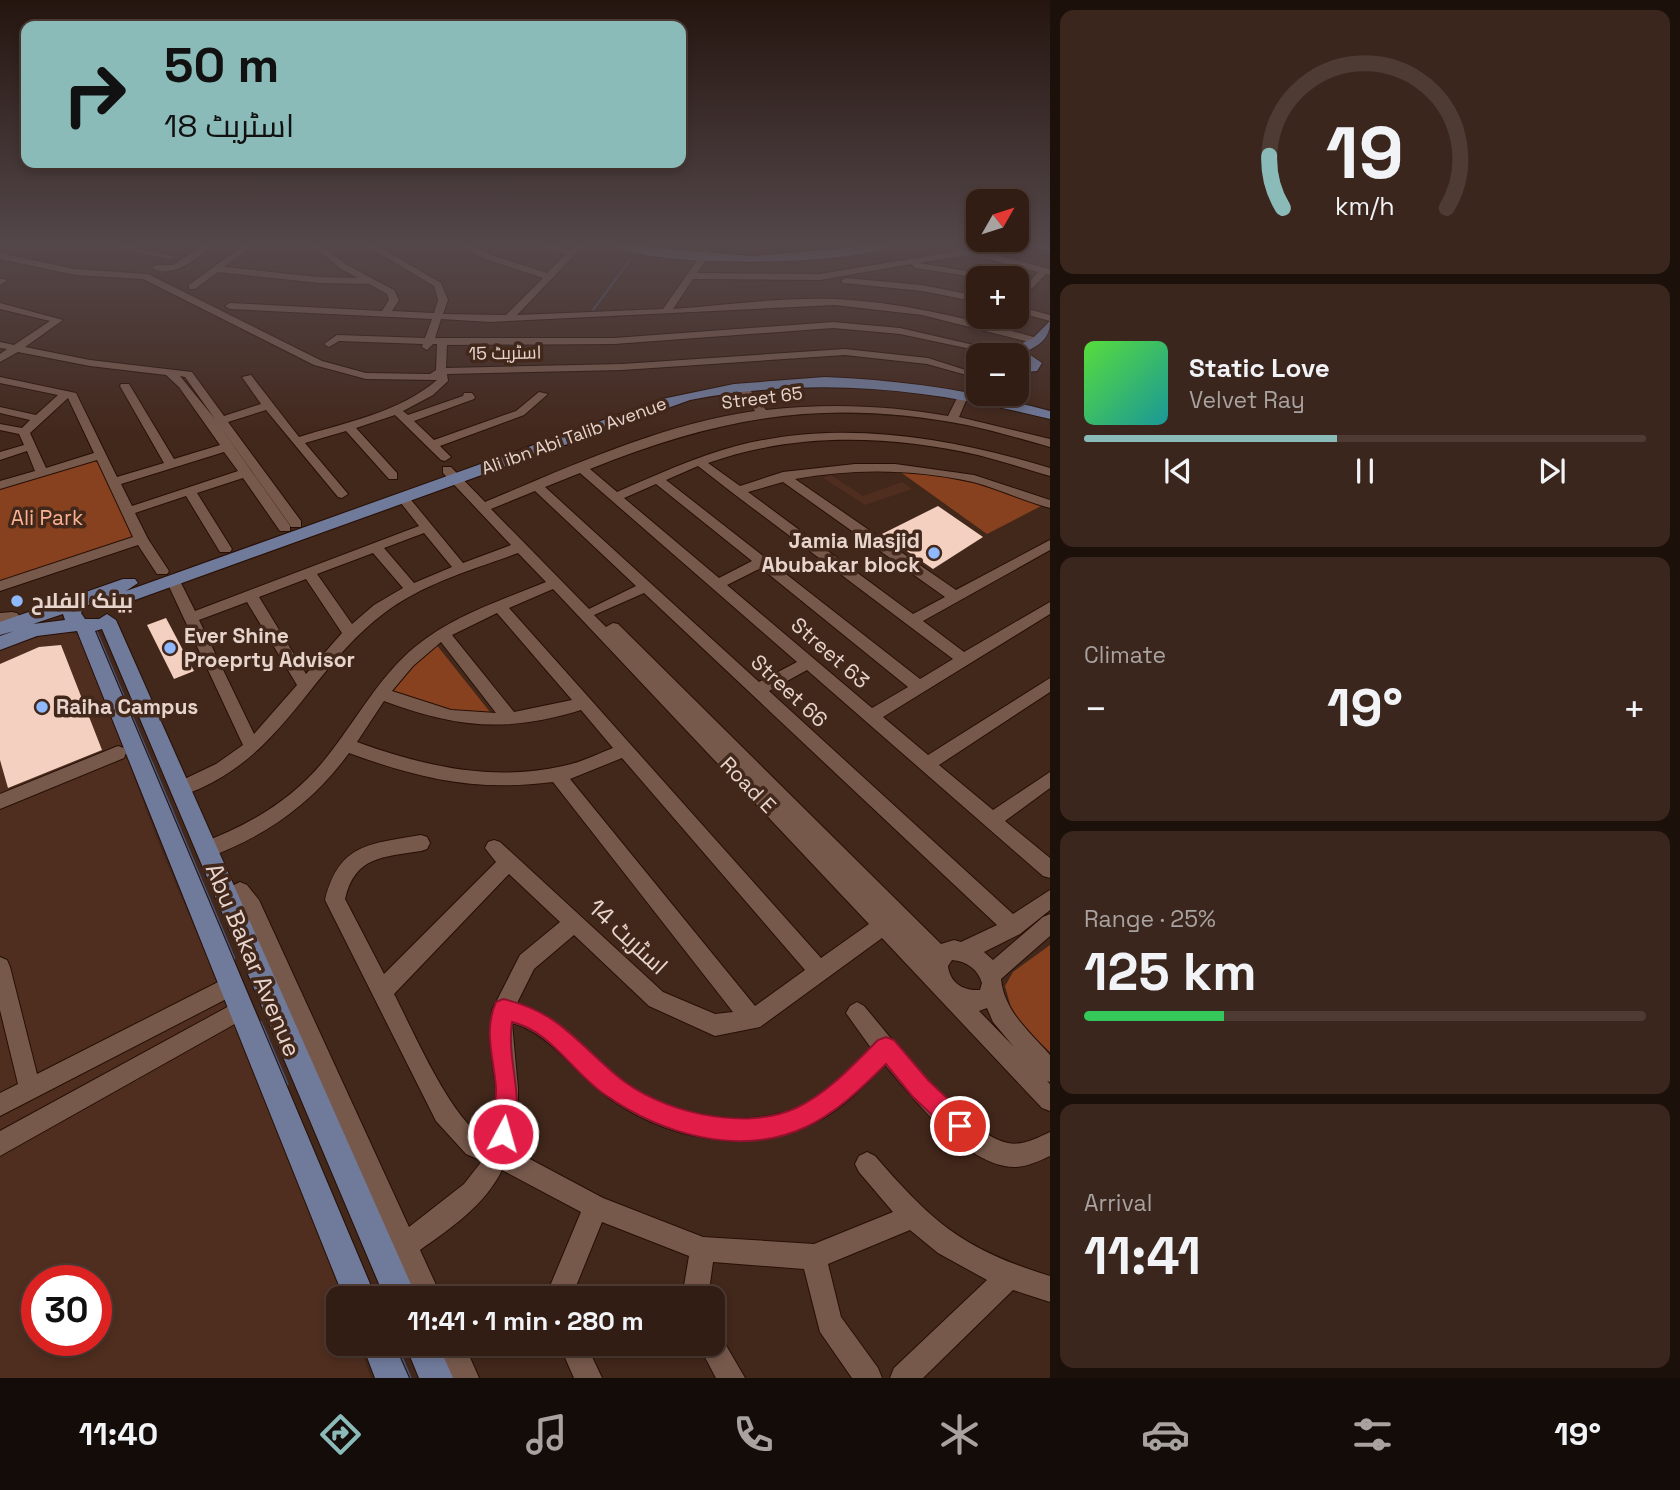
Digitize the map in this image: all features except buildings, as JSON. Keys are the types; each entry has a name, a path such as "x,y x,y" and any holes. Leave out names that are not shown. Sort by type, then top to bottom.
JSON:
{"main road":[{"path":"1031,369 1037,341 1050,324"},
{"path":"1029,345 1037,341"},
{"name":"Ali ibn Abi Talib Avenue","path":"0,643 93,615 225,549 632,404 739,380 779,376 866,378 966,393"},
{"name":"Ali ibn Abi Talib Avenue","path":"93,615 97,595 168,576 403,498 452,470 674,400 742,387 856,382 966,394"},
{"name":"Ali ibn Abi Talib Avenue","path":"1024,406 1050,413"},
{"name":"Ali ibn Abi Talib Avenue","path":"0,629 18,623 93,615"},
{"name":"Abu Bakar Avenue","path":"93,615 180,789 395,1286"},
{"name":"Abu Bakar Avenue","path":"93,615 232,986 355,1286"},
{"path":"384,1356 392,1378"},
{"path":"426,1356 436,1378"}],"street":[{"path":"0,359 58,320 10,308"},
{"path":"206,308 251,327 318,363 345,372 432,377 441,371 442,345"},
{"path":"275,308 509,318 710,308"},
{"path":"386,314 389,308"},
{"path":"428,344 440,308"},
{"path":"509,318 518,308"},
{"path":"666,312 669,308"},
{"path":"888,308 944,316 1037,341"},
{"path":"1029,312 1050,318"},
{"path":"442,345 614,341 833,325 900,331 966,345"},
{"path":"428,344 329,344 337,338 428,344 442,345 576,346 831,330 875,332 966,351"},
{"path":"0,345 170,373 216,422 291,526"},
{"path":"928,361 946,345"},
{"path":"576,346 581,369"},
{"name":"اسٹریٹ 15","path":"432,392 443,381 441,371 581,369 708,363 805,352 879,354 928,361 966,372"},
{"path":"247,377 297,442 342,494"},
{"path":"0,380 72,395 141,539 168,576 191,618 252,746"},
{"path":"125,386 171,464"},
{"path":"742,387 763,414"},
{"path":"297,442 395,410 432,392 470,396 405,419"},
{"path":"24,432 36,418 66,394"},
{"path":"433,444 520,414 543,394"},
{"path":"216,422 268,406"},
{"path":"952,420 972,406"},
{"path":"832,409 844,437"},
{"name":"Street 65","path":"490,505 683,431 763,414 866,409 952,420 1050,443"},
{"path":"0,410 36,418"},
{"path":"395,410 433,444 452,470"},
{"path":"216,422 227,447 245,473 291,526"},
{"path":"348,426 393,476"},
{"path":"0,427 24,432 42,473"},
{"path":"615,497 700,462 755,445 844,437 1050,504"},
{"path":"0,456 32,446"},
{"path":"114,482 227,447"},
{"path":"738,491 783,476 901,454 975,450 1046,471 1050,449"},
{"path":"0,485 101,455"},
{"path":"700,462 963,659"},
{"name":"Street 63","path":"583,469 1050,870"},
{"name":"Road E","path":"452,470 940,957"},
{"name":"Road E","path":"452,470 520,547 883,926 946,988 1050,1100"},
{"path":"129,511 245,473"},
{"path":"783,476 955,597"},
{"path":"658,479 919,687"},
{"name":"Street 66","path":"537,486 1013,927"},
{"path":"189,491 225,549"},
{"path":"403,498 462,570"},
{"path":"191,618 427,527"},
{"path":"0,586 141,539"},
{"path":"912,621 1050,544"},
{"path":"376,547 412,590"},
{"path":"180,789 219,772 252,746 351,634 378,610 412,590 520,547"},
{"path":"718,584 762,562"},
{"path":"309,573 351,634"},
{"path":"206,850 245,835 306,794 382,694 420,650 500,607 555,583"},
{"path":"595,610 646,587"},
{"path":"250,596 306,687"},
{"path":"500,607 820,972"},
{"path":"872,716 1050,607"},
{"path":"0,618 12,617 18,623"},
{"path":"444,635 509,716"},
{"path":"758,690 809,662"},
{"path":"927,764 1050,684"},
{"path":"382,694 435,713 466,718 548,715 584,703"},
{"path":"345,744 403,766 473,781 557,775 625,750"},
{"path":"0,802 118,753"},
{"path":"557,775 752,1020"},
{"path":"992,820 1050,779"},
{"path":"421,843 359,856 347,866 337,885 335,900 444,1113 474,1146 500,1156 596,1207 703,1248 814,1257 911,1217"},
{"name":"اسٹریٹ 14","path":"382,991 501,855 656,999 715,1025 752,1020 883,926"},
{"path":"227,898 240,891 252,906 424,1286"},
{"path":"1050,899 1013,927 984,944 962,951 946,952 940,957 937,971 946,988 963,1000 981,1001 991,983 1050,923"},
{"path":"383,1260 461,1205 481,1185 500,1156 507,1091 499,1037 503,1010 527,961 574,923"},
{"path":"962,951 979,960 991,983 1000,1015 1050,1071"},
{"path":"0,967 30,1089"},
{"path":"0,1105 232,986"},
{"path":"0,1144 242,1009"},
{"path":"503,1010 528,1015 548,1027 611,1086 667,1118 741,1132 801,1118 850,1084 886,1048"},
{"path":"857,1013 920,1088 979,1145 1010,1156 1032,1153 1050,1144"},
{"path":"867,1164 911,1217 953,1251 1008,1277 1050,1289"},
{"path":"347,1178 368,1165"},
{"path":"563,1286 596,1207"},
{"path":"697,1286 703,1248"},
{"path":"814,1257 830,1323 868,1378"},
{"path":"904,1378 1008,1277"},
{"path":"455,1356 465,1378"},
{"path":"578,1356 588,1378"},
{"path":"718,1356 731,1378"}],"shaded area":[{"path":"831,475 863,496 902,482 912,489 865,505 823,478"},
{"path":"54,632 80,634 163,854 294,1160 338,1286 326,1286 326,1356 363,1356 371,1378 0,1378 0,649"}],"green space":[{"name":"Ali Park","path":"98,457 134,536 0,581 0,486"},
{"path":"899,471 968,479 1045,504 987,534"},
{"path":"435,643 490,712 463,715 387,693 405,671"},
{"path":"1050,945 1050,1052 1014,1018 1005,986 1013,972"}],"waterway":[{"path":"96,632 152,765"},
{"path":"151,763 233,958"},
{"path":"260,1023 266,1036"},
{"path":"265,1035 286,1084"},
{"path":"400,1356 409,1378"}],"place":[{"name":"Jamia Masjid Abubakar block","path":"934,553"},
{"name":"بینک الفلاح","path":"17,601"},
{"name":"Ever Shine Proeprty Advisor","path":"170,648"},
{"name":"Raiha Campus","path":"42,707"}],"route":[{"path":"503,1134 507,1091 499,1037 503,1010 528,1015 548,1027 611,1086 667,1118 741,1132 801,1118 850,1084 886,1048 920,1088 960,1126"}]}
